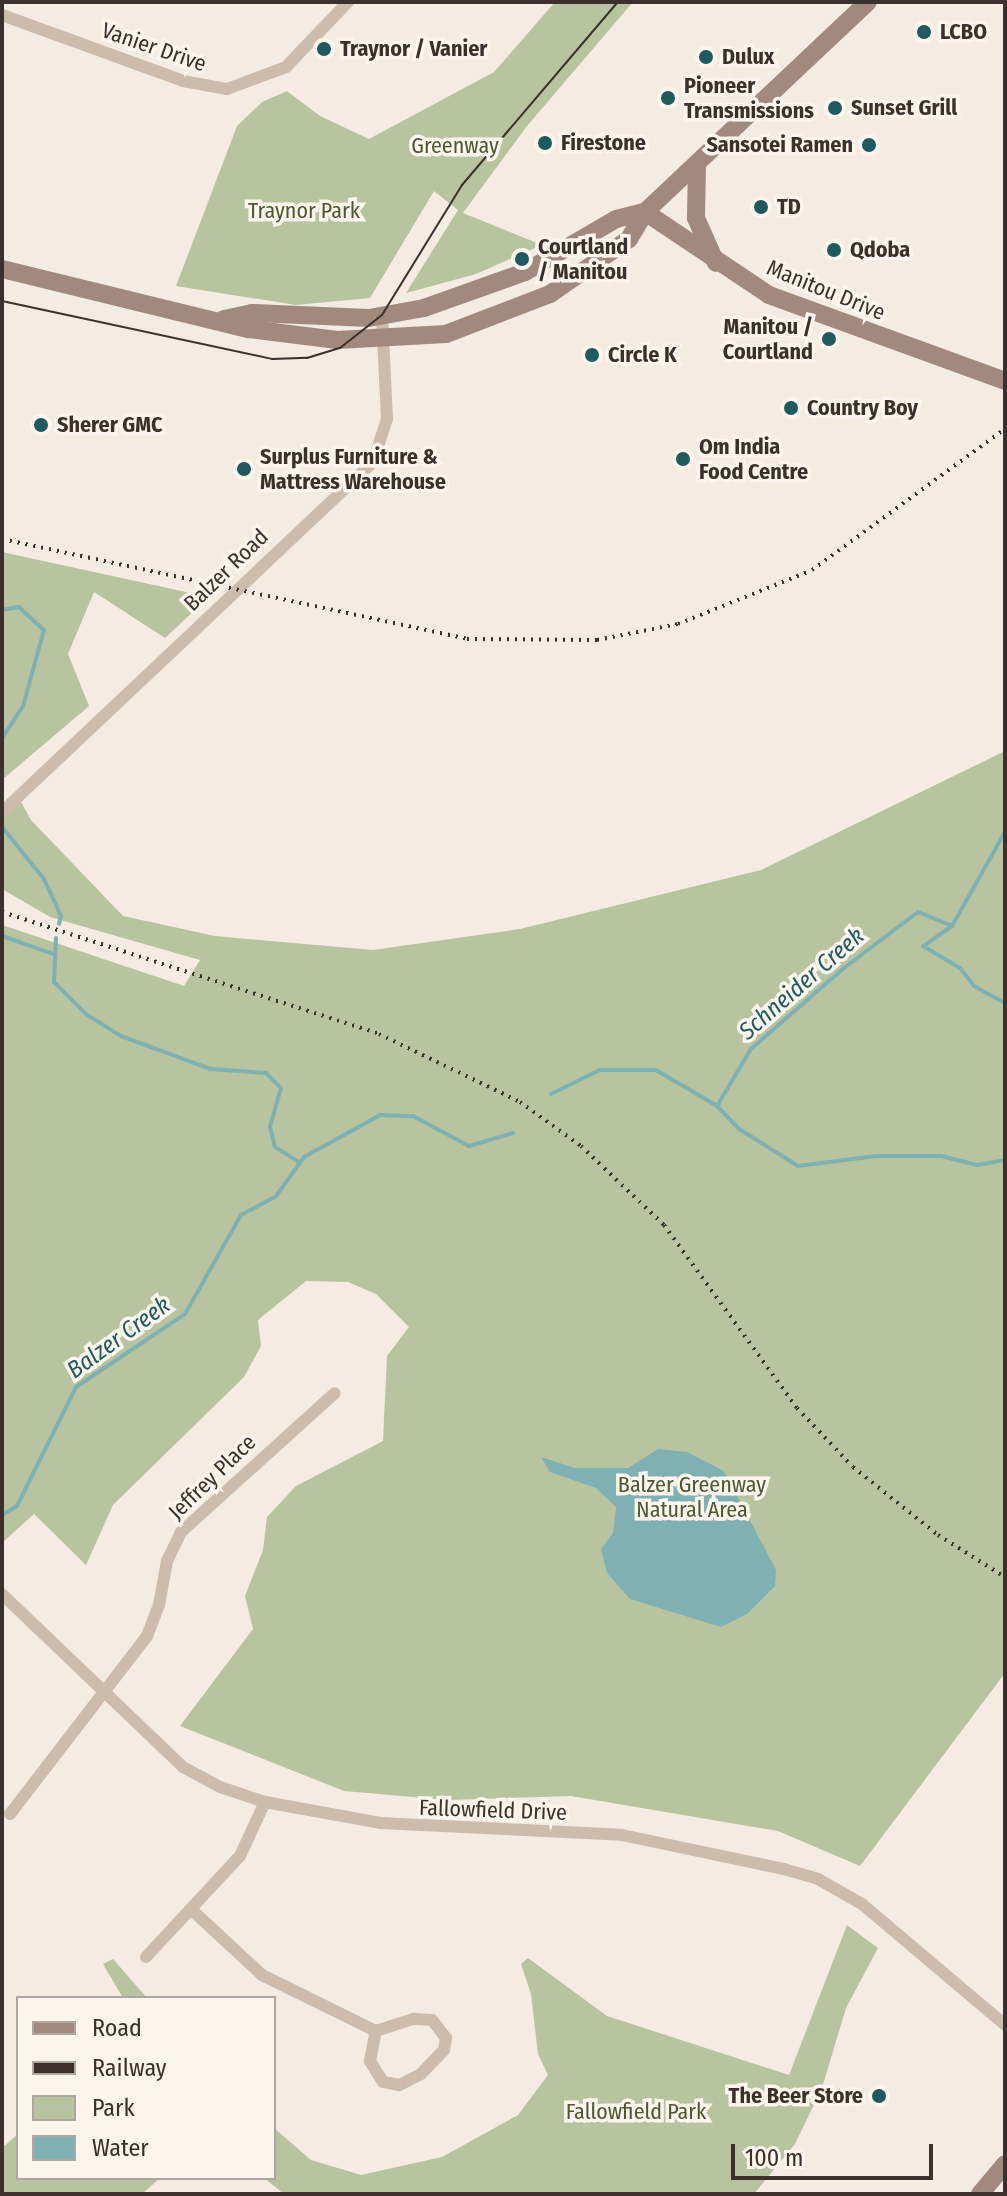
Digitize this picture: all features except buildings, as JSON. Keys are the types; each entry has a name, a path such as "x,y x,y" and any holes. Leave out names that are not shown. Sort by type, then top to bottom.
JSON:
{"main road":[{"path":"2,269 224,319 264,331 387,341 423,337 497,317 550,294 629,239 645,212 868,2"},
{"path":"697,164 696,218 718,265"},
{"path":"224,319 252,313 382,315 474,294 525,272 616,219 645,212"},
{"name":"Manitou Drive","path":"645,212 718,265 822,317 1005,381"},
{"path":"980,2194 1005,2164"}],"street":[{"name":"Vanier Drive","path":"2,15 200,86 251,84 295,61 348,2"},
{"name":"Balzer Road","path":"5,809 373,462 387,419 387,341 382,315"},
{"name":"Jeffrey Place","path":"10,1814 153,1624 167,1561 181,1532 335,1393"},
{"name":"Fallowfield Drive","path":"2,1594 102,1694 183,1767 265,1802 433,1829 622,1835 818,1879 862,1904 1005,2025"},
{"path":"146,1957 193,1911 240,1856 265,1802"},
{"path":"193,1911 262,1975 376,2031 414,2019 432,2020 446,2038 444,2050 421,2074 399,2085 383,2082 370,2061 376,2031"}],"green space":[{"name":"Traynor Park","path":"555,2 633,2 527,126 463,213 542,245 476,274 406,293 458,210 434,191 370,298 296,305 176,286 237,126 262,102 287,91 320,116 369,139 494,72"},
{"path":"2,552 209,597 165,638 94,592 68,654 89,706 2,780"},
{"name":"Balzer Greenway Natural Area","path":"1005,751 1005,1673 860,1866 778,1831 571,1796 448,1800 344,1791 180,1726 253,1629 245,1596 263,1550 267,1517 296,1486 383,1441 387,1356 409,1327 376,1294 348,1282 306,1281 258,1320 261,1346 244,1377 113,1505 86,1565 34,1514 2,1543 2,925 184,986 200,960 50,917 2,889 2,819 20,800 31,820 123,916 215,936 373,950 520,929 761,870"},
{"name":"Fallowfield Park","path":"847,1925 878,1948 846,2008 822,2088 795,2144 754,2194 284,2194 266,2180 276,2180 276,2130 311,2160 361,2175 442,2157 518,2115 548,2075 538,2054 531,1994 521,1964 528,1958 607,2016 789,2075"},
{"path":"113,1959 145,1996 122,1996 103,1964"},
{"path":"16,2136 16,2180 158,2180 142,2194 2,2194 2,2148"}],"water":[{"path":"658,1449 687,1452 724,1471 776,1570 775,1586 747,1614 721,1627 630,1599 607,1573 601,1549 613,1533 616,1507 596,1488 550,1472 541,1457 575,1468 628,1468"}],"waterway":[{"name":"Schneider Creek","path":"2,610 19,607 44,630 23,706 2,738"},
{"name":"Schneider Creek","path":"2,827 44,879 61,916 59,924"},
{"path":"1005,832 952,926 923,946 960,968 974,986 1005,1003"},
{"name":"Schneider Creek","path":"717,1106 751,1049 844,968 918,912 952,926"},
{"name":"Schneider Creek","path":"2,936 53,954"},
{"name":"Schneider Creek","path":"56,938 54,982 86,1014 121,1036 210,1069 266,1073 281,1088 270,1126 275,1147 299,1162"},
{"path":"551,1094 600,1070 656,1070 717,1106 739,1129 798,1166 876,1156 941,1156 977,1165 1005,1160"},
{"name":"Balzer Creek","path":"2,1515 17,1506 76,1387 185,1314 241,1215 276,1196 304,1157 380,1115 413,1116 469,1146 513,1133"}],"tram line":[{"path":"2,301 272,359 307,358 340,348 382,315 462,185 618,2"}],"railway":[{"path":"2,539 467,639 597,640 678,624 812,570 1005,429"},
{"path":"2,912 379,1034 520,1102 581,1146 664,1225 797,1408 853,1467 938,1535 1005,1577"}],"place":[{"name":"LCBO","path":"924,32"},
{"name":"Traynor / Vanier","path":"324,49"},
{"name":"Dulux","path":"706,57"},
{"name":"Pioneer Transmissions","path":"668,98"},
{"name":"Sunset Grill","path":"835,108"},
{"name":"Firestone","path":"545,143"},
{"name":"Sansotei Ramen","path":"869,145"},
{"name":"TD","path":"761,207"},
{"name":"Qdoba","path":"834,250"},
{"name":"Courtland / Manitou","path":"522,259"},
{"name":"Manitou / Courtland","path":"829,339"},
{"name":"Circle K","path":"592,355"},
{"name":"Country Boy","path":"791,408"},
{"name":"Sherer GMC","path":"41,425"},
{"name":"Om India Food Centre","path":"683,459"},
{"name":"Surplus Furniture & Mattress Warehouse","path":"244,469"},
{"name":"The Beer Store","path":"879,2096"}],"park label":[{"name":"Greenway","path":"455,146"}]}
